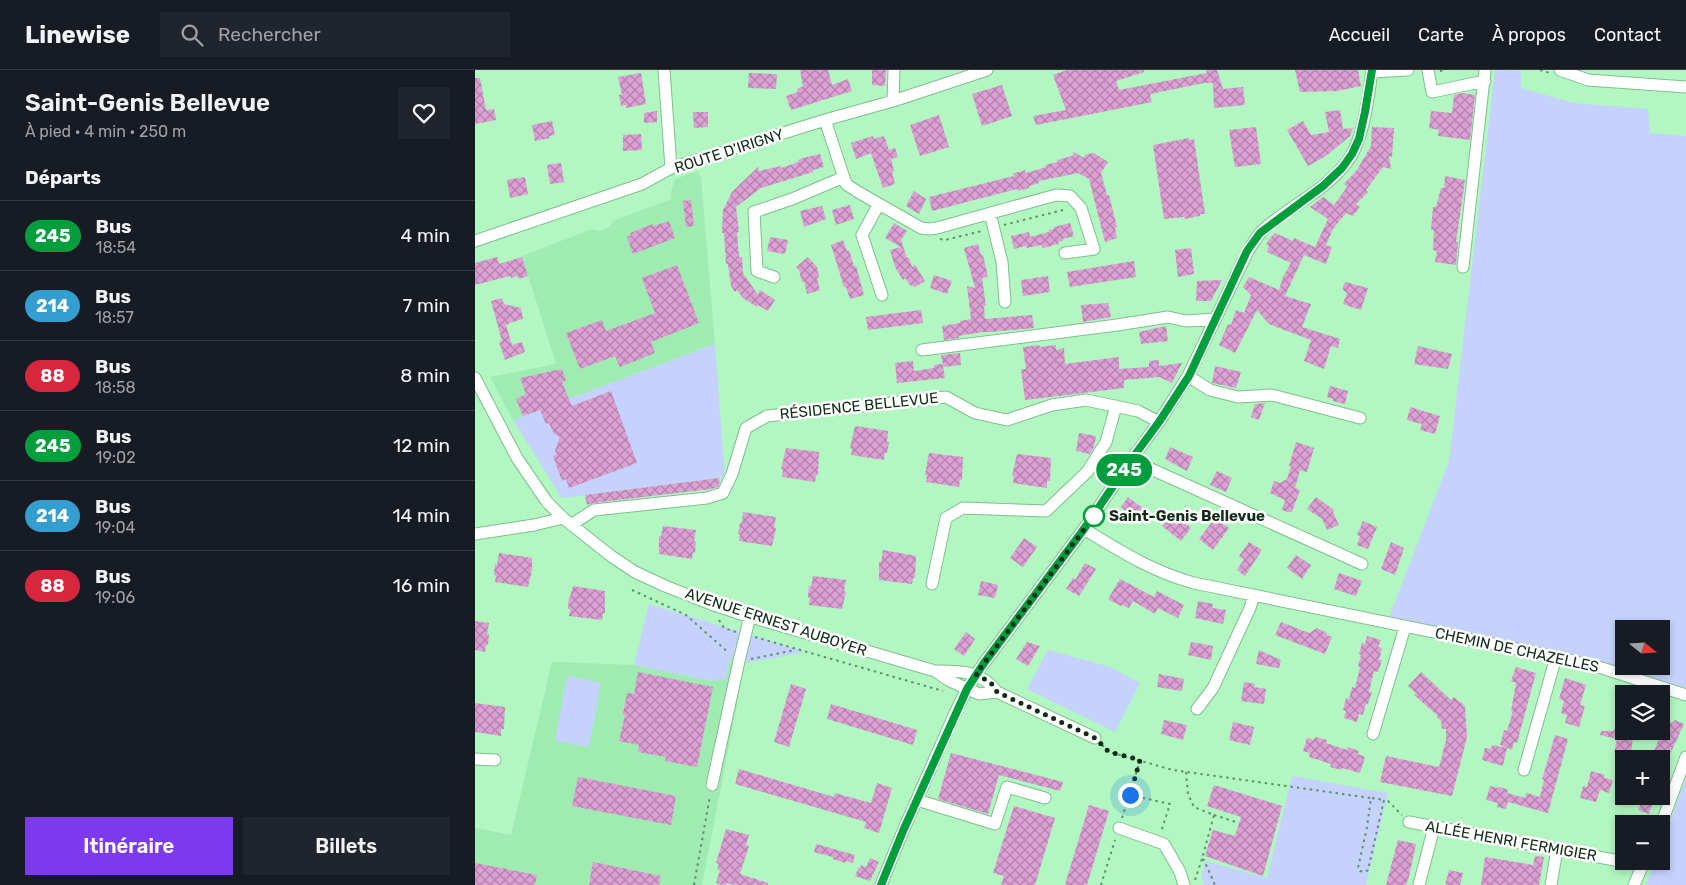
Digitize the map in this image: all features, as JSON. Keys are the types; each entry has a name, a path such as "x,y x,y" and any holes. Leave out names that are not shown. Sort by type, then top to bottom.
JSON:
{"street":[{"path":"664,70 671,168"},
{"path":"893,101 894,70"},
{"name":"ROUTE D'IRIGNY","path":"475,241 642,184 671,168 893,101 987,70"},
{"path":"881,885 967,689 976,674 1084,529 1189,376 1247,251 1260,233 1323,186 1342,168 1352,154 1359,139 1372,71 1408,70"},
{"path":"1428,70 1432,92 1485,76 1463,267"},
{"path":"1561,70 1581,78 1610,76 1686,87"},
{"path":"825,120 846,184 921,228 929,230 1055,195 1071,196 1081,208 1094,249 1065,253"},
{"path":"774,277 757,271 754,212 792,200 844,177"},
{"path":"879,204 862,235 882,295"},
{"path":"989,213 1002,262 1005,302"},
{"path":"922,350 1168,317 1186,321 1215,319"},
{"path":"1189,376 1210,390 1238,397 1272,395 1361,418"},
{"name":"AVENUE ERNEST AUBOYER","path":"475,378 517,458 547,502 567,521 611,556 635,572 711,604 751,616 935,671 976,674"},
{"name":"RÉSIDENCE BELLEVUE","path":"475,534 567,521 594,510 707,498 723,493 732,474 746,428 767,416 946,397 975,412 1007,420 1052,404 1086,400 1138,411 1159,422"},
{"path":"932,584 945,518 963,508 1046,511 1087,472 1106,442 1116,406"},
{"path":"1131,460 1361,564"},
{"name":"CHEMIN DE CHAZELLES","path":"1084,529 1132,559 1174,578 1556,657 1602,668 1686,695"},
{"path":"1197,709 1213,688 1250,608 1254,595"},
{"path":"712,785 739,661 751,616"},
{"path":"1373,734 1405,627"},
{"path":"1524,770 1556,657"},
{"name":"AVENUE ERNEST AUBOYER","path":"935,671 948,680 979,694 997,692"},
{"path":"976,674 991,683 997,692 1095,738"},
{"path":"1665,815 1686,757"},
{"path":"475,759 495,760"},
{"path":"917,800 995,824 1007,787 1045,798"},
{"name":"ALLÉE HENRI FERMIGIER","path":"1409,822 1615,860"},
{"path":"1419,885 1434,827"},
{"path":"1119,828 1164,844 1180,872 1184,885"},
{"path":"1551,885 1557,849"},
{"path":"1634,885 1640,870"}],"path":[{"path":"632,590 685,615 739,661 797,649"},
{"path":"711,604 724,628 949,693"},
{"path":"1095,738 1109,752 1173,770 1389,801 1409,822"},
{"path":"1101,885 1140,760"},
{"path":"1186,772 1188,794 1194,807 1239,823"},
{"path":"694,885 712,785"},
{"path":"1130,795 1170,804 1158,841"},
{"path":"1371,798 1358,868 1365,872 1368,870 1384,800"},
{"path":"1196,879 1214,815"},
{"path":"1202,859 1205,860 1215,885"}],"shaded area":[{"path":"1495,70 1521,71 1521,88 1573,103 1648,109 1650,133 1686,136 1686,690 1624,675 1670,675 1670,620 1615,620 1615,673 1389,618 1449,461"},
{"path":"698,171 701,178 715,344 513,420 490,377 556,364 522,256 592,229 599,231 610,227 613,221 672,199 670,195 675,179"},
{"path":"715,344 725,477 562,498 513,420"},
{"path":"649,604 802,651 801,653 745,663 730,659 726,679 712,681 634,665"},
{"path":"1048,650 1110,667 1140,683 1115,732 1027,689"},
{"path":"729,659 745,663 702,885 475,885 475,828 511,835 552,662 634,665 712,681"},
{"path":"567,676 601,683 589,747 555,741"},
{"path":"1292,776 1388,793 1366,885 1204,885 1201,878 1205,861 1267,878"},
{"path":"1686,779 1686,885 1646,885 1652,870 1670,870 1670,821"}],"building":[{"path":"800,70 828,70 832,85 848,79 852,91 791,110 786,96 798,92 797,89 803,86"},
{"path":"872,70 886,70 885,86 872,84"},
{"path":"1067,70 1144,70 1144,72 1116,81 1119,90 1207,73 1206,70 1217,70 1223,89 1243,87 1245,105 1214,108 1213,83 1204,83 1150,94 1152,102 1036,125 1033,116 1066,110 1053,75"},
{"path":"1295,70 1358,70 1361,86 1337,91 1300,92"},
{"path":"641,73 646,104 626,108 626,105 621,106 619,95 622,95 618,77"},
{"path":"749,73 777,74 776,89 748,88"},
{"path":"475,78 480,78 486,110 494,109 496,120 475,124"},
{"path":"1002,85 1012,116 982,126 972,94"},
{"path":"1463,93 1475,95 1470,140 1438,136 1439,130 1429,128 1431,111 1452,113 1454,95"},
{"path":"1340,110 1343,129 1353,128 1350,136 1326,156 1308,166 1287,130 1303,121 1311,135 1329,132 1325,112"},
{"path":"657,111 657,122 644,123 644,113"},
{"path":"693,112 708,112 708,127 694,128"},
{"path":"939,115 949,147 920,156 910,125"},
{"path":"552,121 555,135 535,141 532,125"},
{"path":"1256,127 1261,164 1235,167 1229,130"},
{"path":"1372,127 1394,128 1392,157 1389,156 1391,169 1383,167 1366,190 1368,192 1356,204 1360,207 1353,216 1346,213 1333,229 1326,245 1332,247 1326,264 1304,255 1285,296 1311,304 1302,327 1340,339 1338,348 1331,346 1324,369 1304,361 1311,340 1269,324 1257,310 1235,353 1219,345 1228,324 1231,325 1236,310 1244,313 1251,295 1243,287 1249,277 1279,290 1283,277 1291,263 1267,252 1269,246 1266,244 1275,233 1293,241 1294,238 1315,247 1328,219 1310,207 1323,197 1334,205 1347,187 1344,184 1357,170 1371,146"},
{"path":"641,134 642,150 623,151 623,135"},
{"path":"873,136 874,139 884,136 889,150 895,148 898,157 891,159 895,184 883,188 871,153 856,159 851,143"},
{"path":"1189,138 1189,140 1194,139 1205,214 1185,219 1184,217 1164,219 1153,145"},
{"path":"1074,152 1084,158 1085,155 1094,153 1108,162 1101,173 1117,227 1115,228 1117,238 1105,242 1089,179 1078,173 1039,181 1039,183 1029,186 1029,188 1018,191 1017,189 932,211 929,197 1014,176 1013,173 1025,170 1026,173 1046,167 1045,165 1072,156"},
{"path":"820,154 824,167 761,188 736,207 739,257 742,257 743,273 758,295 760,290 775,300 768,311 758,305 757,307 743,298 737,290 735,292 731,286 728,264 726,264 724,233 722,233 723,210 732,192 758,167 759,171 781,166 781,168 799,162 798,160 803,158"},
{"path":"561,163 564,182 550,184 547,165"},
{"path":"1445,176 1465,180 1456,242 1458,242 1456,265 1435,262 1437,251 1433,250 1434,230 1431,230 1433,207 1436,207 1441,188 1444,188"},
{"path":"525,177 528,194 510,198 507,180"},
{"path":"914,191 926,199 919,214 906,206"},
{"path":"691,200 694,226 686,227 683,201"},
{"path":"850,205 854,219 836,225 832,210"},
{"path":"822,206 826,219 804,227 800,211"},
{"path":"669,221 675,238 633,254 627,237 631,235 630,233 653,224 654,226"},
{"path":"894,223 907,231 901,240 907,258 909,258 912,267 915,265 925,281 915,287 910,285 905,278 903,280 895,267 890,250 901,247 885,238"},
{"path":"1070,223 1074,236 1063,239 1063,241 1058,242 1059,244 1043,248 1041,245 1014,249 1011,236 1029,232 1030,237 1049,232 1054,227"},
{"path":"770,237 788,240 785,254 767,251"},
{"path":"843,240 847,251 849,250 854,266 856,266 864,295 850,299 846,287 844,287 831,245"},
{"path":"978,244 981,255 983,255 988,277 982,278 986,306 984,306 985,319 1032,315 1034,328 984,332 944,340 942,326 971,319 967,286 975,288 964,248"},
{"path":"1191,248 1194,274 1178,277 1175,250"},
{"path":"497,257 499,264 522,257 528,276 519,279 518,276 511,278 510,276 475,285 475,263"},
{"path":"808,257 817,267 820,290 807,294 804,281 802,282 799,270 796,267"},
{"path":"1134,261 1136,277 1070,287 1067,272"},
{"path":"677,265 699,323 651,342 655,353 620,367 615,356 580,369 566,333 602,320 606,331 655,313 642,278"},
{"path":"934,275 952,281 947,294 930,288"},
{"path":"1048,276 1050,292 1023,296 1021,280"},
{"path":"1222,280 1211,301 1196,301 1197,281"},
{"path":"1345,282 1368,288 1361,310 1343,304 1347,293 1343,290"},
{"path":"502,298 504,304 521,308 523,319 506,325 512,345 522,342 525,352 505,360 499,342 502,341 491,301"},
{"path":"1108,303 1111,317 1083,322 1081,305"},
{"path":"921,310 923,323 868,330 866,317"},
{"path":"1166,326 1168,341 1141,344 1139,332"},
{"path":"1039,345 1040,347 1056,345 1056,350 1064,348 1065,364 1119,357 1119,369 1149,367 1149,361 1159,360 1159,366 1182,363 1172,383 1159,377 1124,380 1124,388 1025,400 1021,369 1026,369 1023,347"},
{"path":"1418,346 1452,354 1448,369 1414,364"},
{"path":"960,353 961,365 943,367 945,378 897,383 895,363 913,361 914,371 934,368 934,365 943,365 941,355"},
{"path":"1215,366 1241,372 1236,388 1212,383"},
{"path":"562,369 566,380 562,382 572,406 611,391 637,463 569,488 566,479 562,481 553,456 557,455 555,450 560,437 554,434 549,423 546,424 540,410 523,416 516,399 526,394 520,378"},
{"path":"1330,386 1348,391 1345,404 1333,401 1333,399 1327,397"},
{"path":"1265,403 1259,420 1251,417 1255,404"},
{"path":"1410,407 1440,416 1435,434 1420,430 1422,424 1407,420"},
{"path":"855,426 888,431 887,442 889,442 884,460 851,455 852,449 850,448"},
{"path":"1079,433 1096,436 1094,447 1090,454 1076,451"},
{"path":"1296,442 1314,448 1307,472 1300,470 1295,488 1300,490 1292,512 1288,512 1282,510 1285,500 1270,493 1274,481 1280,483 1287,479"},
{"path":"1170,447 1193,457 1187,471 1165,459"},
{"path":"786,448 819,452 818,475 816,475 815,482 782,477 783,470 781,470"},
{"path":"929,453 963,457 962,480 960,480 959,487 926,482 927,475 925,475"},
{"path":"1017,454 1051,458 1050,481 1047,481 1047,488 1013,483 1014,476 1012,476"},
{"path":"1217,471 1232,478 1226,492 1210,485"},
{"path":"719,478 718,487 711,489 587,505 585,495"},
{"path":"1128,497 1148,512 1140,523 1121,507"},
{"path":"1316,497 1334,510 1333,512 1339,525 1327,530 1322,519 1307,509"},
{"path":"743,512 776,517 774,528 776,528 772,546 739,541 740,534 738,534"},
{"path":"1173,513 1191,528 1181,541 1162,526"},
{"path":"1215,518 1229,528 1213,550 1199,539"},
{"path":"1363,521 1377,527 1368,549 1357,545 1360,536 1357,535"},
{"path":"663,526 696,530 694,541 696,542 695,553 693,552 692,559 659,554 659,536 661,537"},
{"path":"1024,538 1037,547 1023,567 1010,558"},
{"path":"1249,542 1262,550 1245,576 1237,570 1244,559 1239,556"},
{"path":"1391,542 1404,548 1395,575 1381,569"},
{"path":"883,550 916,556 915,578 913,578 912,584 879,580 879,562 881,562"},
{"path":"499,553 532,558 532,570 528,587 495,582 495,564 497,565"},
{"path":"1296,555 1311,565 1302,579 1287,568"},
{"path":"1085,563 1096,569 1079,596 1066,589 1073,578 1075,580"},
{"path":"1339,573 1362,581 1356,596 1334,589"},
{"path":"813,576 846,580 844,591 846,592 842,609 809,605 809,586 811,587"},
{"path":"1120,579 1154,597 1157,591 1184,605 1178,618 1158,608 1155,614 1133,601 1129,608 1108,599"},
{"path":"981,581 998,585 995,598 978,595"},
{"path":"573,586 605,591 605,614 603,613 602,620 569,616 569,597"},
{"path":"1198,601 1213,604 1212,608 1226,610 1223,624 1195,618"},
{"path":"475,621 489,623 488,645 486,645 485,652 475,650"},
{"path":"1281,622 1309,633 1317,628 1327,633 1327,635 1332,637 1325,654 1275,635"},
{"path":"966,632 975,639 964,656 954,649"},
{"path":"1367,636 1381,640 1378,647 1382,648 1379,660 1382,660 1378,672 1374,671 1369,692 1372,692 1368,704 1366,704 1363,715 1359,714 1357,722 1344,718 1346,711 1343,710 1346,698 1349,699 1352,687 1355,688 1360,667 1358,666 1361,655 1359,654 1362,643 1365,644"},
{"path":"1027,642 1040,646 1028,666 1016,659"},
{"path":"1191,642 1213,646 1211,660 1188,655"},
{"path":"1259,650 1281,660 1279,668 1256,664"},
{"path":"1516,667 1536,673 1517,743 1514,742 1512,750 1500,745 1504,730 1507,731 1513,711 1511,711 1516,683 1511,681"},
{"path":"638,672 713,687 697,767 665,761 666,757 638,752 639,745 619,741 625,715 623,714 627,693 634,694"},
{"path":"1421,672 1451,700 1454,697 1465,706 1467,737 1452,796 1380,782 1386,756 1439,767 1446,740 1446,729 1442,729 1438,716 1414,695 1416,693 1408,686"},
{"path":"1159,674 1184,679 1182,691 1157,687"},
{"path":"1565,678 1586,685 1580,705 1585,706 1579,727 1565,723 1567,715 1561,713 1564,701 1559,699"},
{"path":"1244,682 1255,684 1254,687 1266,689 1264,704 1241,701"},
{"path":"791,684 806,689 789,747 774,742"},
{"path":"475,703 505,707 504,729 501,729 501,736 475,732"},
{"path":"831,704 917,730 913,745 827,719"},
{"path":"1164,720 1187,725 1183,740 1161,734"},
{"path":"1675,720 1684,724 1670,755 1670,750 1655,750 1658,740 1670,740 1670,722"},
{"path":"1233,722 1254,727 1250,745 1229,740"},
{"path":"1615,727 1615,739 1600,735 1601,731 1614,731"},
{"path":"1555,735 1568,739 1548,813 1508,802 1506,809 1497,807 1498,803 1486,800 1490,786 1503,788 1508,790 1507,793 1525,798 1526,793 1540,797 1544,780 1542,780"},
{"path":"1315,737 1327,740 1326,743 1347,750 1348,747 1359,751 1358,754 1365,757 1360,773 1330,767 1331,764 1309,757 1310,753 1303,751 1307,738 1314,740"},
{"path":"1617,740 1633,740 1631,750 1615,750 1614,753"},
{"path":"1492,745 1507,748 1503,766 1482,760 1485,748 1491,749"},
{"path":"951,753 1063,782 1060,791 999,775 988,814 938,799"},
{"path":"739,769 834,797 835,793 871,803 877,783 892,788 879,833 864,828 866,822 735,784"},
{"path":"1591,771 1605,775 1604,778 1613,780 1609,793 1600,790 1596,802 1580,798 1583,786 1587,787"},
{"path":"578,777 676,796 671,825 572,806"},
{"path":"1214,785 1282,806 1263,876 1205,856 1213,830 1235,836 1241,817 1207,806"},
{"path":"1089,805 1109,811 1087,885 1065,885"},
{"path":"1640,805 1652,805 1649,814 1638,810"},
{"path":"1014,806 1055,818 1035,885 1001,885 1004,876 993,873"},
{"path":"726,829 749,835 746,845 749,846 740,874 768,883 768,885 734,885 727,883 723,885 716,883 720,870 717,869 719,864 716,863"},
{"path":"1398,840 1416,844 1409,877 1406,885 1386,885"},
{"path":"816,844 855,855 853,863 846,861 845,863 833,859 833,857 814,852"},
{"path":"1535,856 1544,857 1539,885 1481,885 1485,857 1533,865"},
{"path":"870,858 879,862 870,881 855,876 861,865 866,867"},
{"path":"593,862 661,876 659,885 589,885"},
{"path":"475,863 537,875 535,885 475,885"},
{"path":"1449,870 1463,873 1460,885 1445,885"}],"bus line":[{"name":"245","path":"881,885 955,713 976,674 1084,529 1189,376 1247,251 1260,233 1323,186 1342,168 1352,154 1359,139 1372,70"}],"place":[{"name":"Saint-Genis Bellevue","path":"1094,516"}],"route":[{"path":"1094,516 976,674 991,683 997,692 1095,738 1109,752 1140,760 1130,795"}]}
